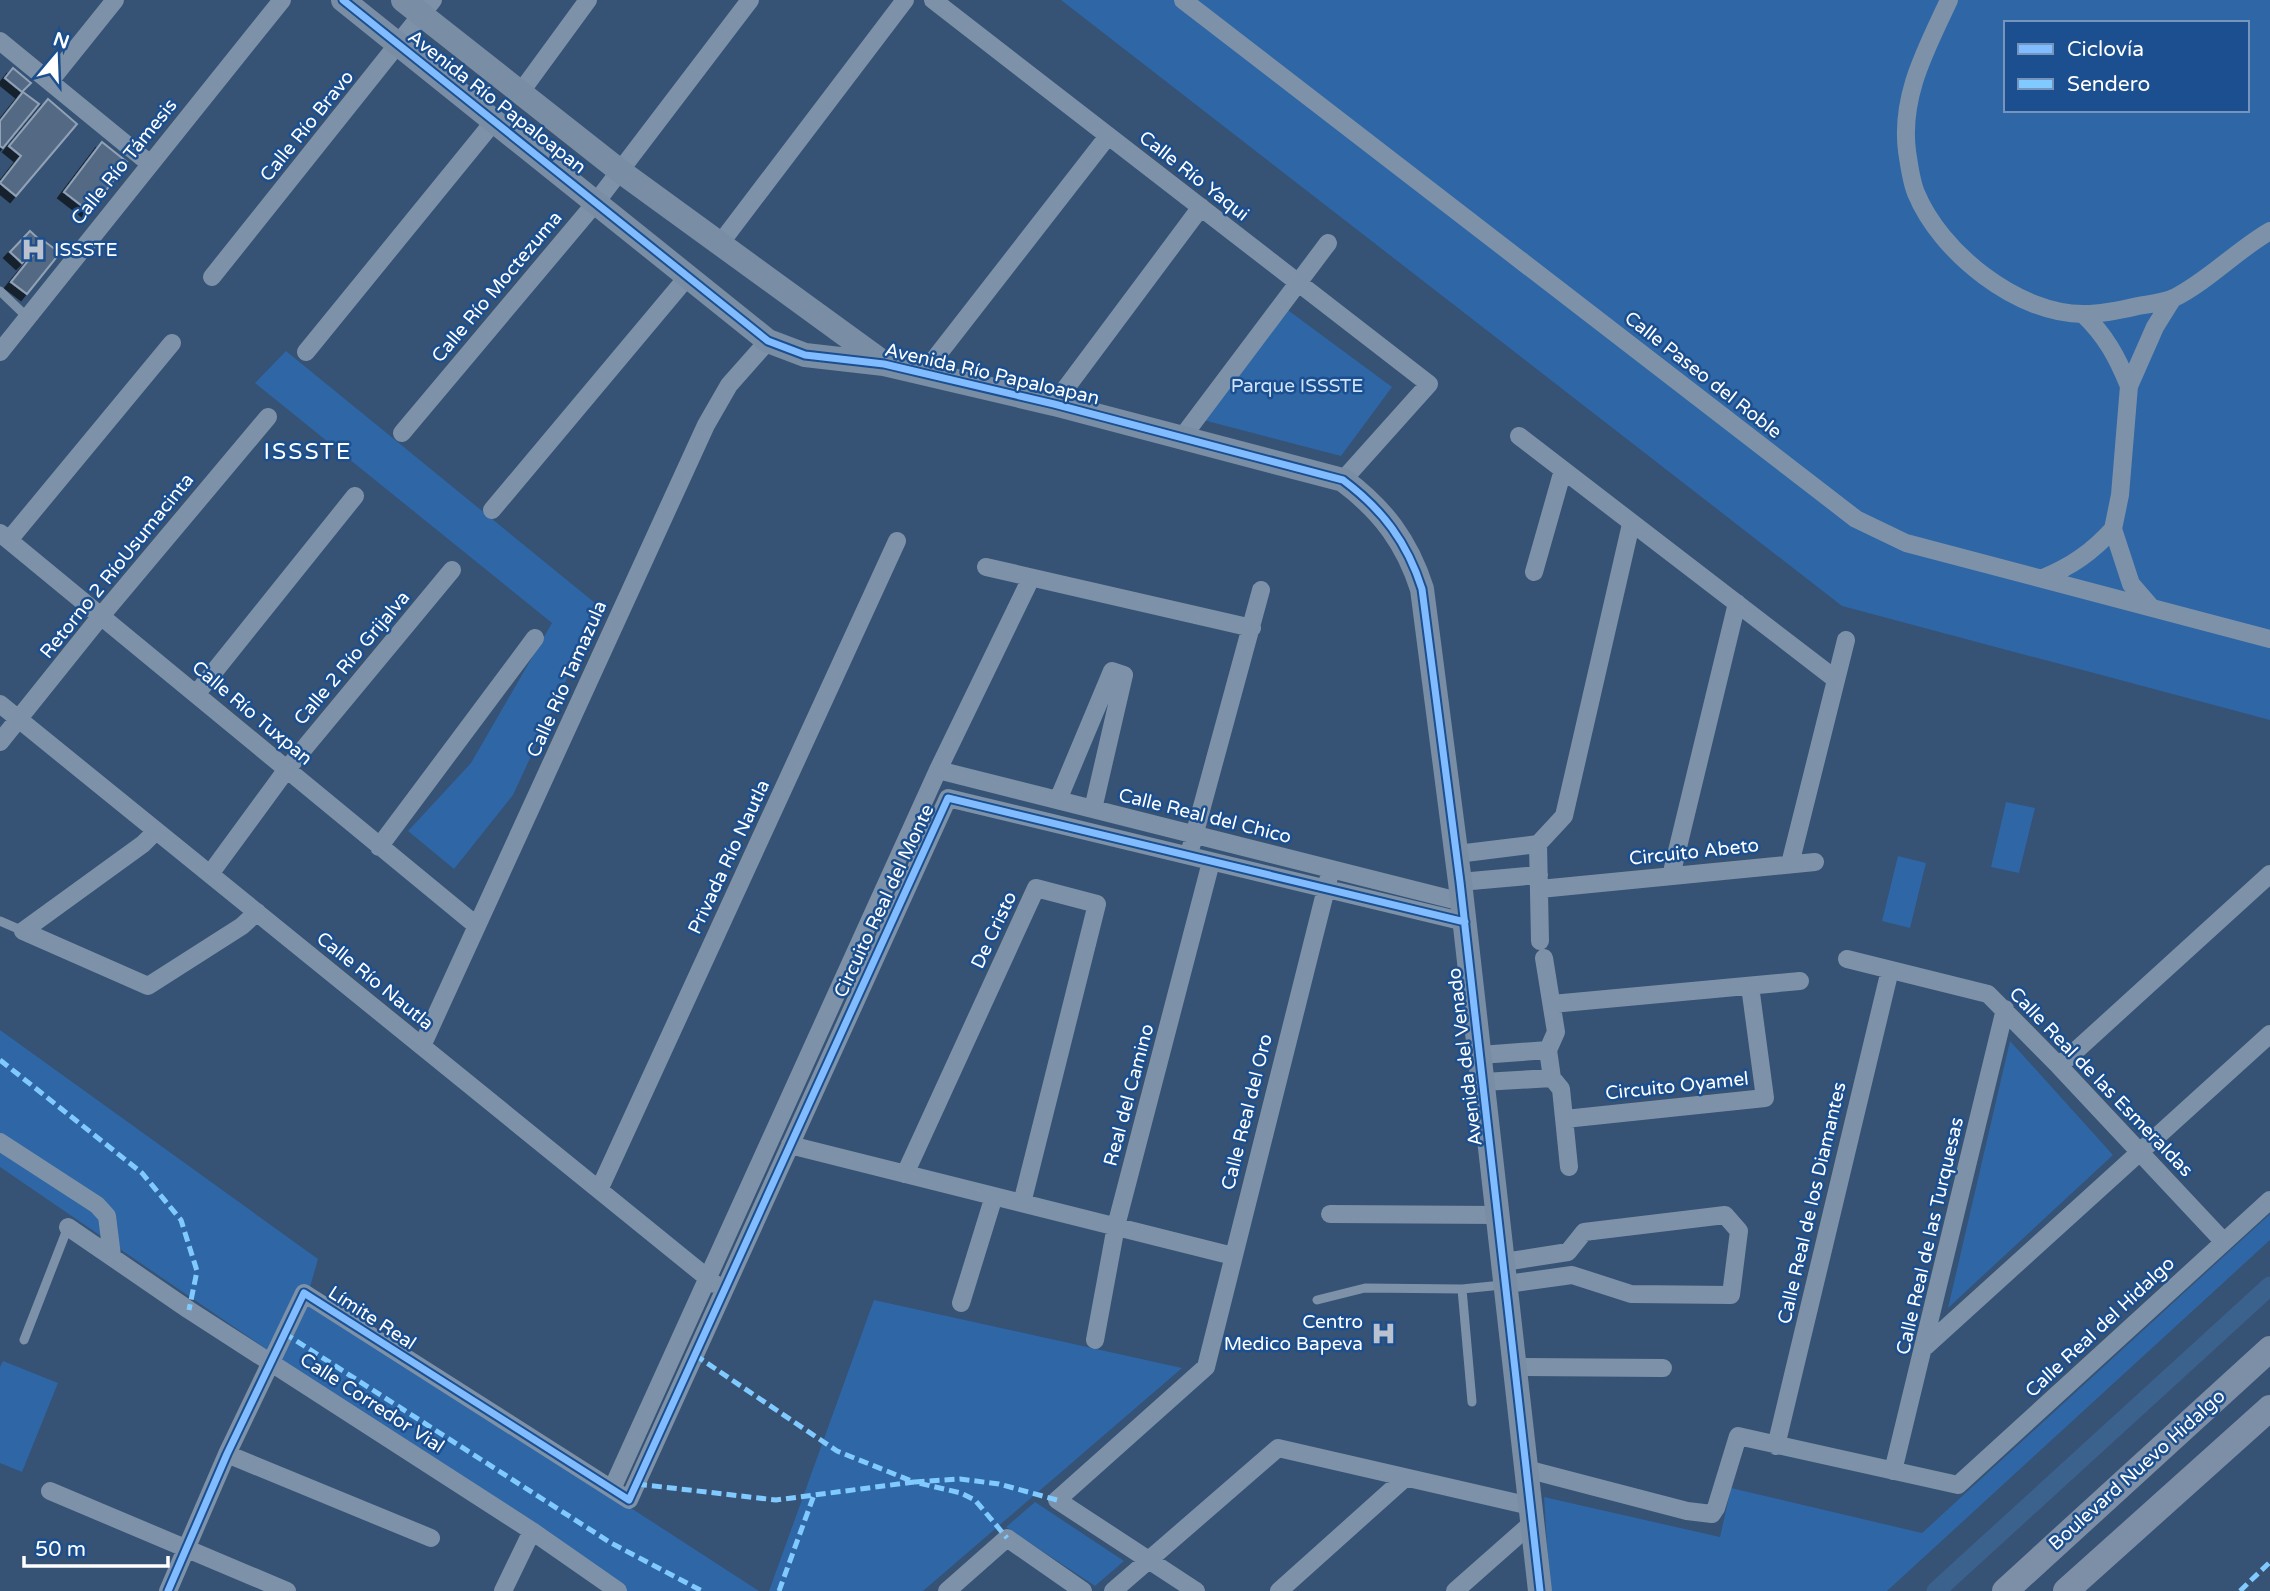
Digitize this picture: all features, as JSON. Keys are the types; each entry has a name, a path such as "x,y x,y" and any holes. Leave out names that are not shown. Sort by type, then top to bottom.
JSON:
{"main road":[{"name":"Boulevard Nuevo Hidalgo","path":"2005,1591 2270,1349"},
{"path":"2066,1591 2270,1408"}],"street":[{"path":"50,81 115,0"},
{"name":"Calle Río Támesis","path":"0,352 282,0"},
{"name":"Avenida Río Papaloapan","path":"343,0 597,201 768,341 805,355 884,364 1054,404 1183,436 1343,481 1370,500 1393,527"},
{"path":"520,93 588,0"},
{"name":"Calle Río Moctezuma","path":"402,433 597,201 750,0"},
{"path":"719,245 905,0"},
{"name":"Calle Río Yaqui","path":"933,0 1429,384 1343,481"},
{"name":"Calle Paseo del Roble","path":"1183,0 1856,519 1906,543 2270,639"},
{"path":"1950,0 1930,35 1916,73 1908,106 1906,149 1915,192 1937,229 1968,264 2004,289 2042,306 2083,314 2173,298"},
{"name":"Avenida Río Papaloapan","path":"420,5 520,93 719,245 884,364"},
{"name":"Calle Río Bravo","path":"212,277 399,45 420,5"},
{"path":"0,41 149,163"},
{"path":"306,352 495,120"},
{"path":"922,375 1108,135"},
{"path":"1054,404 1201,207"},
{"path":"2150,606 2131,584 2113,529 2120,495 2129,386 2155,327 2173,298 2270,231"},
{"path":"1183,436 1300,284 1328,243"},
{"path":"492,510 689,275"},
{"path":"2083,314 2103,333 2117,356 2129,386"},
{"name":"Calle Río Tamazula","path":"422,1046 706,425 729,385 768,341"},
{"path":"4,537 172,343"},
{"name":"Retorno 2 RíoUsumacinta","path":"0,742 100,616 268,417"},
{"path":"1519,436 1834,678"},
{"path":"1534,572 1563,470"},
{"path":"197,693 355,496"},
{"path":"1457,853 1538,844 1564,816 1631,524"},
{"name":"Avenida del Venado","path":"1393,527 1412,555 1422,589 1457,853 1517,1367 1540,1591"},
{"path":"2043,578 2072,566 2095,549 2113,529"},
{"name":"Calle Río Tuxpan","path":"4,537 197,693 477,926"},
{"name":"Privada Río Nautla","path":"599,1190 897,541"},
{"path":"986,567 1252,628"},
{"name":"Calle 2 Río Grijalva","path":"210,874 287,769 452,570"},
{"name":"Circuito Real del Monte","path":"612,1489 938,769 1031,578"},
{"path":"1188,857 1261,590"},
{"path":"1671,876 1737,603"},
{"path":"379,847 535,638"},
{"path":"1790,864 1834,678 1846,640"},
{"path":"1058,800 1112,671 1124,675 1093,809"},
{"name":"Calle Río Nautla","path":"0,704 724,1291"},
{"name":"Calle Real del Chico","path":"938,769 1462,902"},
{"name":"Circuito Real del Monte","path":"629,1500 948,798 1325,889 1462,902"},
{"path":"23,931 143,844 156,831"},
{"path":"1538,844 1542,950 1556,1032 1548,1050 1552,1078 1562,1089 1569,1167"},
{"name":"Real del Camino","path":"1095,1340 1116,1226 1211,862"},
{"name":"Circuito Abeto","path":"1462,902 1539,882 1671,876 1815,862"},
{"name":"Calle Real del Oro","path":"1150,1560 1058,1500 1206,1367 1331,869"},
{"path":"2059,1066 2270,874"},
{"name":"De Cristo","path":"905,1174 1036,888 1097,904 1022,1203"},
{"path":"23,931 148,986 242,926 257,912"},
{"name":"Calle Real de las Esmeraldas","path":"1847,959 1988,995 2005,1009 2224,1242"},
{"name":"Calle Real de los Diamantes","path":"1776,1446 1890,970"},
{"path":"1552,1004 1800,981"},
{"name":"Circuito Oyamel","path":"1565,1119 1765,1098 1750,986"},
{"name":"Calle Real de las Turquesas","path":"1894,1471 2005,1009"},
{"path":"1926,1346 2270,1034"},
{"path":"1480,1055 1548,1050"},
{"path":"1483,1082 1552,1078"},
{"path":"0,1142 97,1205 107,1216 112,1256"},
{"path":"790,1145 1233,1256"},
{"path":"961,1303 994,1196"},
{"name":"Calle Real del Hidalgo","path":"1894,1471 1958,1485 2270,1200"},
{"path":"1330,1214 1499,1215"},
{"path":"1725,1215 1739,1231 1731,1296 1631,1294 1572,1275 1506,1273 1568,1252 1584,1232 1725,1215"},
{"name":"Calle Corredor Vial","path":"68,1227 270,1362 532,1531 618,1591"},
{"path":"1568,1252 1572,1275"},
{"name":"Límite Real","path":"168,1591 227,1454 304,1293 629,1500"},
{"path":"1517,1367 1663,1368"},
{"path":"1526,1469 1687,1511 1712,1514 1738,1436 1894,1471"},
{"path":"1113,1591 1278,1448 1405,1478 1531,1514 1455,1591"},
{"path":"227,1454 431,1538"},
{"path":"1279,1591 1405,1478"},
{"path":"50,1491 287,1591"},
{"path":"503,1591 532,1531"},
{"path":"947,1591 1007,1538 1083,1591"},
{"path":"1150,1560 1196,1591"}],"lane":[{"path":"0,291 27,317"},
{"path":"0,921 23,931"},
{"path":"24,1340 68,1227"},
{"path":"1317,1300 1364,1288 1462,1289 1506,1273"},
{"path":"1462,1289 1472,1402"}],"green space":[{"path":"1061,0 2270,0 2270,720 1842,606"},
{"name":"Parque ISSSTE","path":"1285,308 1392,387 1341,456 1203,420"},
{"path":"286,351 600,607 513,795 454,869 408,831 471,763 552,623 255,383"},
{"path":"2006,802 2035,808 2019,873 1991,867"},
{"path":"1898,856 1926,863 1910,928 1882,921"},
{"path":"0,1030 318,1259 307,1298 759,1591 620,1591 0,1167"},
{"path":"2010,1041 2113,1155 1948,1308"},
{"path":"2270,1214 2270,1240 1887,1591 1550,1591 1544,1497 1720,1537 1731,1488 1922,1533"},
{"path":"874,1300 1182,1368 923,1591 769,1591"},
{"path":"3,1361 58,1383 22,1472 0,1463 0,1367"},
{"path":"1035,1502 1124,1561 1095,1586 1006,1527"}],"building":[{"path":"13,68 31,83 22,92 5,78"},
{"path":"23,92 39,104 3,148 0,146 0,121"},
{"path":"48,99 77,124 16,196 0,183 21,156 9,146"},
{"path":"102,142 127,162 90,212 64,192"},
{"path":"30,231 42,242 22,263 10,252"},
{"path":"44,241 60,253 27,294 11,282"}],"waterway":[{"path":"1936,1591 2270,1286"}],"marked path":[{"path":"0,1060 142,1173 181,1220 197,1271 189,1310"},
{"path":"284,1333 611,1543 702,1591"},
{"path":"695,1355 837,1451 914,1482 960,1479 999,1484 1057,1500"},
{"path":"637,1484 776,1500 914,1482 961,1493 975,1500 1007,1538"},
{"path":"779,1591 814,1495"},
{"path":"2240,1591 2270,1562"}],"cycle path":[{"path":"343,0 768,341 805,355 884,364 1054,404 1343,480 1370,503 1392,528 1409,556 1422,589 1460,882 1540,1591"},
{"path":"168,1591 227,1454 304,1293 629,1500 948,798 1465,922"}],"place":[{"name":"ISSSTE","path":"34,250"},
{"name":"Centro Medico Bapeva","path":"1383,1333"}],"district":[{"name":"ISSSTE","path":"308,452"}]}
